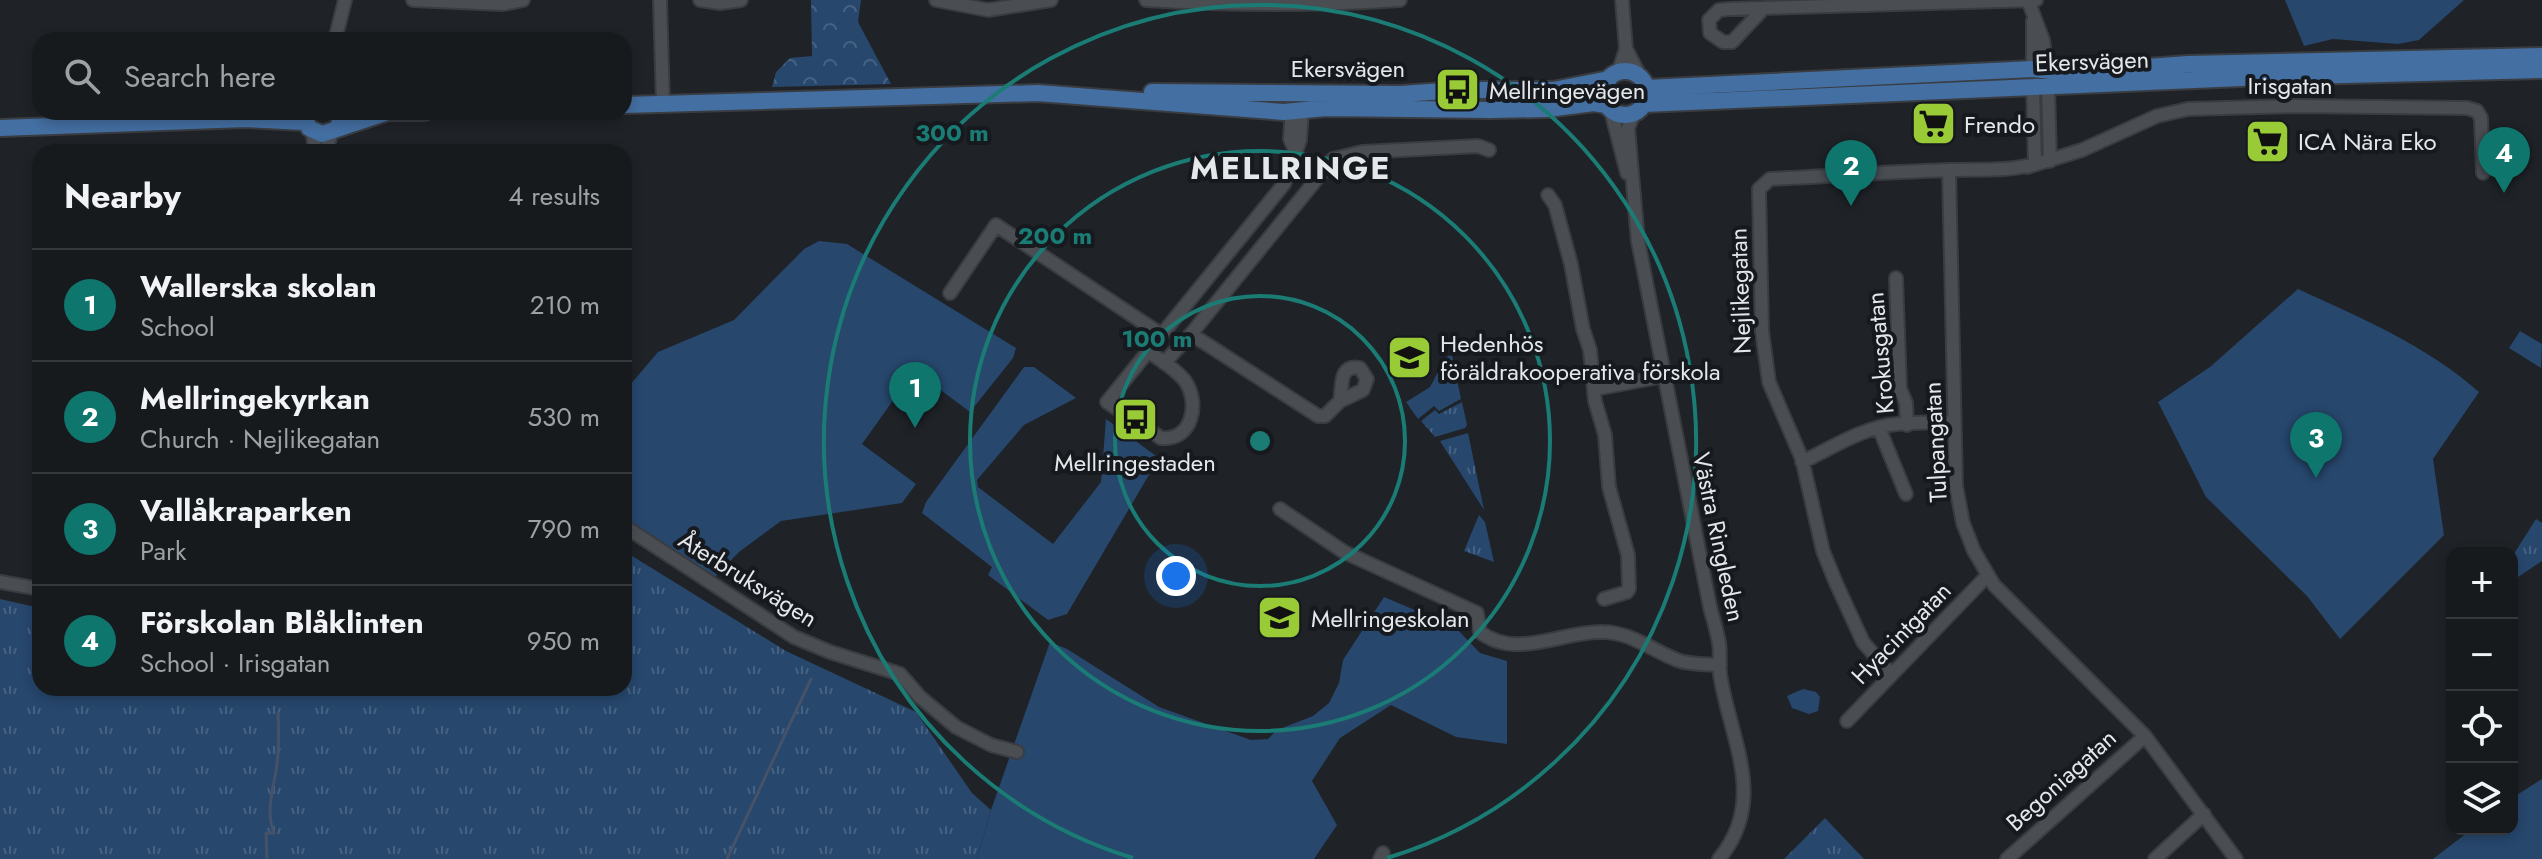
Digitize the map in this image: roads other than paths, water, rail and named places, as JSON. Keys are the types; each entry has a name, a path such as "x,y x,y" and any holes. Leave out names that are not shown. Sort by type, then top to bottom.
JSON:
{"main road":[{"name":"Ekersvägen","path":"2040,78 2188,64 2542,56"},
{"name":"Ekersvägen","path":"1641,96 2040,78 2264,77 2542,70"},
{"path":"1630,72 1641,96 1625,115 1609,108 1603,94 1614,76 1630,72"},
{"name":"Ekersvägen","path":"1086,95 1135,92 1401,94 1553,90 1614,76"},
{"path":"1297,92 1297,111"},
{"name":"Ekersvägen","path":"632,105 1038,93 1259,111 1355,107 1547,109 1594,103 1609,108"},
{"path":"0,128 201,120"},
{"path":"266,120 307,122 322,134 361,120"},
{"path":"335,130 340,120"}],"street":[{"path":"337,32 345,0"},
{"path":"413,0 503,4 523,0"},
{"path":"660,0 663,104"},
{"path":"700,0 716,3 741,0"},
{"path":"936,0 988,10 1051,0"},
{"path":"1146,0 1248,5 1400,0"},
{"path":"1622,0 1626,49 1641,96"},
{"path":"2028,0 2033,14 2040,78 2043,163"},
{"path":"1764,8 2036,0"},
{"path":"1614,76 1626,49"},
{"name":"Västra Ringleden","path":"1641,96 1628,128 1628,162 1635,219 1720,645 1720,679 1737,744 1744,797 1737,831 1719,859"},
{"name":"Irisgatan","path":"2043,163 2082,150 2157,116 2188,109 2294,106 2462,108 2480,114 2483,173"},
{"name":"Västra Ringleden","path":"1609,108 1628,162"},
{"path":"1149,352 1185,381 1194,409 1191,422 1169,439 1161,438 1107,402 1284,184 1300,140 1297,111"},
{"path":"307,122 314,144"},
{"path":"329,144 335,130"},
{"path":"1164,363 1333,159 1362,152 1478,146 1489,150"},
{"name":"Nejlikegatan","path":"1890,673 1863,642 1836,583 1823,551 1802,462 1769,382 1764,359 1759,189 1770,179 1949,170 2016,170 2043,163"},
{"name":"Tulpangatan","path":"1949,170 1956,486 1974,551 1987,576 2015,607 2145,736 2236,859"},
{"path":"1548,195 1555,205 1571,264 1590,350 1595,401 1605,435 1609,487 1623,531 1630,580 1627,592 1604,599"},
{"path":"950,293 996,225 1162,335"},
{"name":"Krokusgatan","path":"1896,278 1900,389 1906,403 1907,425"},
{"path":"1191,334 1318,416 1325,416 1340,401"},
{"path":"1595,389 1664,376"},
{"name":"Krokusgatan","path":"1802,462 1854,436 1879,428 1953,422"},
{"path":"1879,428 1906,494"},
{"path":"1280,509 1344,552 1477,613 1480,632 1499,642 1518,645 1606,631 1642,641 1683,662 1720,665"},
{"name":"Återbruksvägen","path":"632,531 794,637 900,674 920,697 956,727 991,745 1017,752"},
{"name":"Hyacintgatan","path":"1847,721 1890,673 1987,576"},
{"path":"0,582 32,588"},
{"name":"Begoniagatan","path":"2007,859 2145,736"},
{"path":"2155,859 2204,814"}],"waterway":[{"path":"727,859 811,679"},
{"path":"267,859 266,833 274,833 270,810 278,757 278,713"}],"place":[{"name":"Mellringevägen","path":"1458,90"},
{"name":"Frendo","path":"1933,124"},
{"name":"ICA Nära Eko","path":"2267,141"},
{"name":"Förskolan Blåklinten","path":"2504,193"},
{"name":"Mellringekyrkan","path":"1851,206"},
{"name":"Hedenhös föräldrakooperativa förskola","path":"1409,357"},
{"name":"Mellringestaden","path":"1135,420"},
{"name":"Wallerska skolan","path":"915,428"},
{"name":"Vallåkraparken","path":"2316,478"},
{"name":"Mellringeskolan","path":"1280,618"}],"district":[{"name":"MELLRINGE","path":"1291,168"}]}
